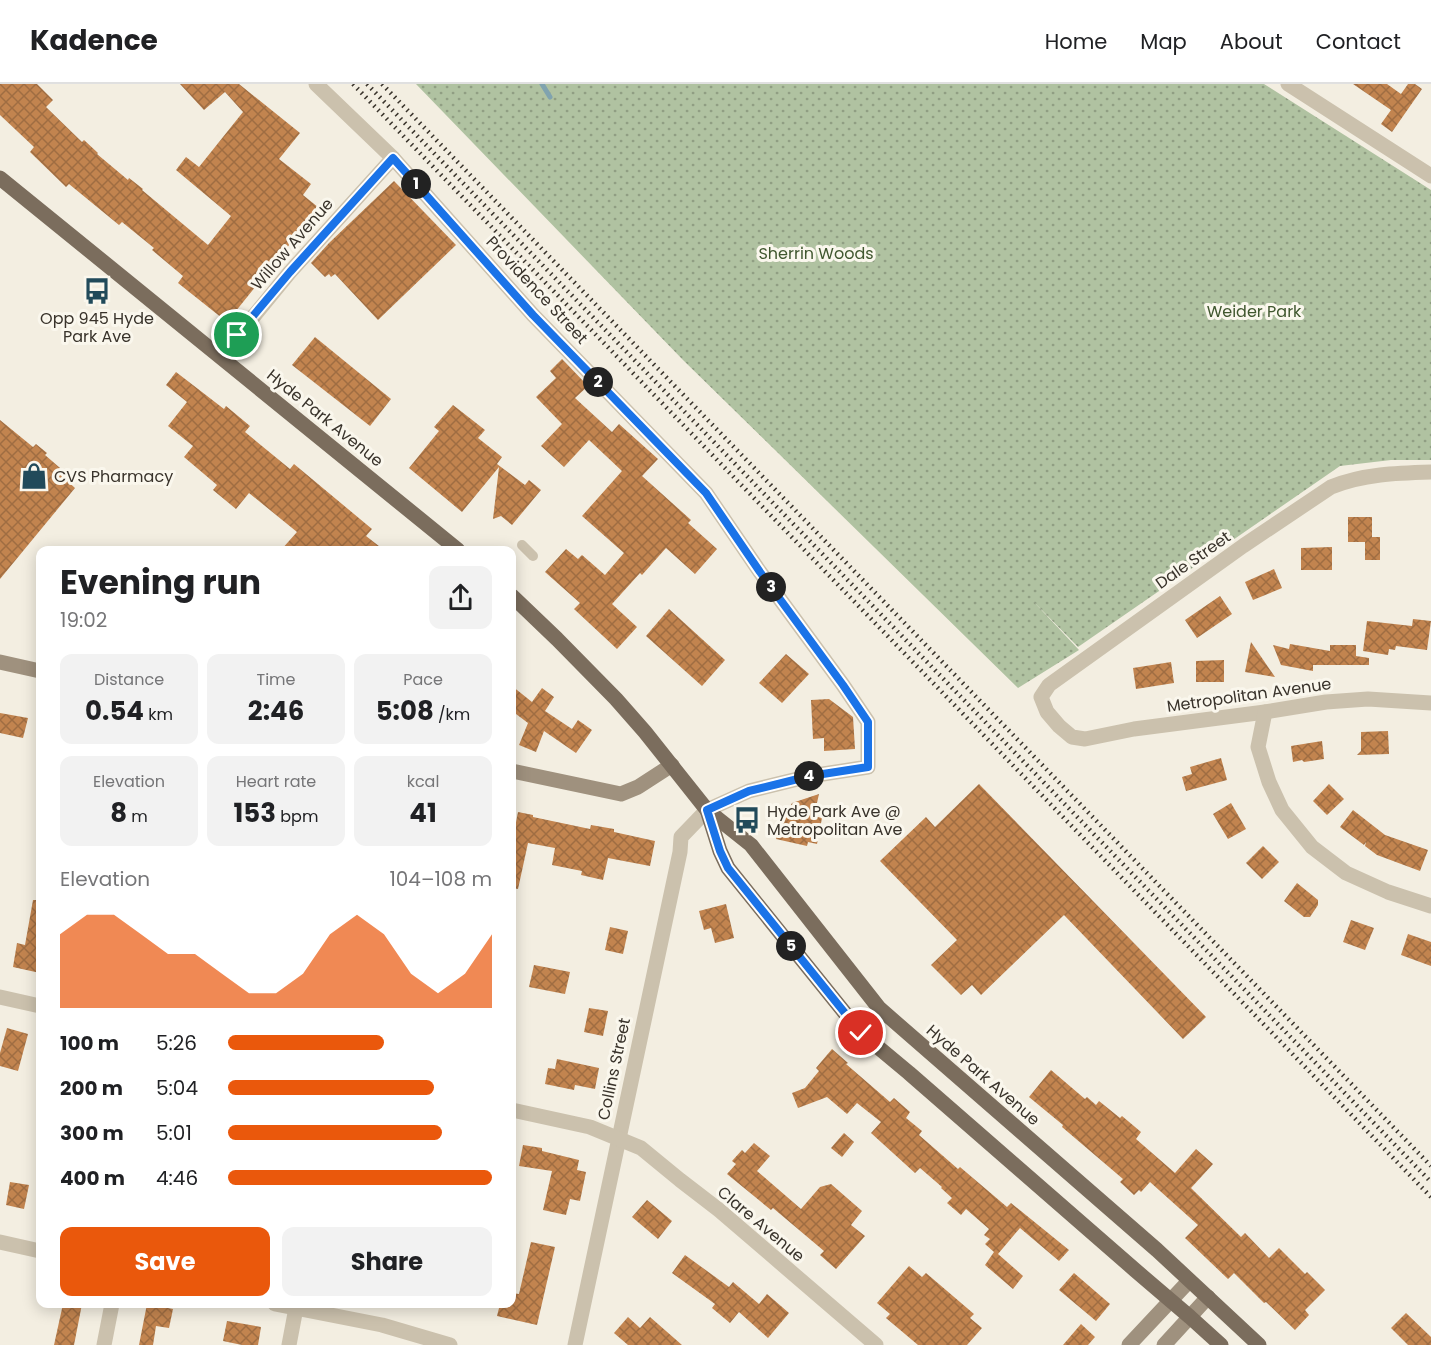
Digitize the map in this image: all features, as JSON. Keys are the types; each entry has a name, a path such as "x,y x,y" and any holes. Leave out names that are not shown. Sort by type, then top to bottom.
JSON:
{"main road":[{"name":"Hyde Park Avenue","path":"0,178 453,546"},
{"name":"Hyde Park Avenue","path":"516,600 616,699 707,810 751,845 879,1008 1144,1239 1259,1345"},
{"name":"Hyde Park Avenue","path":"707,810 728,868 861,1033 1221,1345"}],"street":[{"name":"Providence Street","path":"316,84 393,158 533,315 706,493 868,722 868,767 810,776 749,791 707,810"},
{"path":"1288,84 1431,176"},
{"name":"Willow Avenue","path":"221,356 290,272 393,158"},
{"name":"Dale Street","path":"1072,737 1047,712 1041,697 1049,685 1243,546 1331,487 1345,481 1375,475 1431,472"},
{"path":"0,662 36,670"},
{"name":"Metropolitan Avenue","path":"1072,737 1085,739 1134,729 1347,700 1431,703"},
{"path":"1265,712 1258,747 1269,782 1282,810 1312,847 1346,873 1388,892 1431,906"},
{"path":"516,772 621,794 638,787 672,765"},
{"name":"Collins Street","path":"575,1345 680,852 681,837 707,810"},
{"path":"0,997 36,1005"},
{"name":"Clare Avenue","path":"516,1111 590,1127 641,1148 719,1210 876,1345"},
{"path":"0,1242 36,1250"},
{"path":"1129,1345 1189,1281"},
{"path":"1164,1345 1208,1297"},
{"path":"104,1345 111,1308"},
{"path":"289,1345 296,1308 382,1325 450,1345"}],"lane":[{"path":"522,545 533,556"}],"green space":[{"path":"416,84 1264,84 1431,190 1431,460 1391,460 1340,466 1078,647 1032,600 1079,650 1018,688 683,360"}],"building":[{"path":"0,84 37,84 53,100 46,107 82,142 84,140 97,154 128,180 129,178 143,189 208,245 231,216 176,170 186,157 199,167 243,112 225,92 204,110 180,84 239,84 300,133 279,159 311,184 303,195 319,208 227,322 178,283 183,276 152,250 154,248 122,222 119,225 69,184 66,187 30,152 34,147 0,115"},
{"path":"1353,84 1387,84 1401,94 1408,84 1415,84 1422,89 1392,132 1381,124 1391,110"},
{"path":"394,181 456,245 378,320 335,274 325,277 311,263"},
{"path":"315,337 391,399 370,426 292,365"},
{"path":"562,359 588,386 575,398 612,432 619,424 658,459 642,476 691,520 688,523 717,549 695,574 666,548 642,575 640,573 612,604 637,627 617,649 574,609 580,603 545,572 566,549 578,559 582,555 605,575 624,553 582,516 622,471 589,440 564,467 541,446 562,424 536,397 556,378 550,371"},
{"path":"176,372 224,409 226,406 250,426 245,432 290,469 294,464 372,529 366,536 379,546 285,546 297,532 249,493 236,509 213,490 217,485 184,457 193,446 168,426 187,402 166,385"},
{"path":"453,405 485,430 478,438 502,457 497,464 525,485 529,480 541,490 512,525 501,516 493,519 499,467 462,512 409,468 439,431 434,427"},
{"path":"0,420 33,447 36,444 47,453 45,455 67,474 64,478 75,488 0,579"},
{"path":"1348,517 1372,517 1372,537 1380,537 1380,560 1365,560 1365,542 1348,542"},
{"path":"1332,547 1332,570 1301,570 1301,548"},
{"path":"1274,569 1282,588 1253,600 1245,582"},
{"path":"1220,596 1232,614 1197,638 1185,620"},
{"path":"669,609 725,660 702,686 646,636"},
{"path":"1413,619 1431,621 1427,650 1396,646 1395,650 1389,649 1388,655 1363,651 1367,621 1412,626"},
{"path":"1251,642 1275,677 1245,672"},
{"path":"1290,644 1330,651 1330,645 1356,645 1356,656 1369,658 1369,665 1313,665 1313,671 1281,665 1273,645 1289,649"},
{"path":"786,654 809,674 782,703 759,683"},
{"path":"1224,660 1224,682 1196,682 1196,661"},
{"path":"1171,662 1174,683 1136,689 1133,668"},
{"path":"542,688 554,697 545,711 572,729 578,720 592,730 576,753 544,731 536,752 519,745 528,723 516,714 516,689 532,702"},
{"path":"829,699 853,717 855,749 824,751 824,738 813,739 811,700"},
{"path":"0,713 28,718 23,738 0,733"},
{"path":"1388,731 1389,754 1357,755 1361,751 1361,732"},
{"path":"1322,741 1324,759 1293,762 1291,746"},
{"path":"1221,758 1227,780 1186,791 1182,777 1192,774 1190,767"},
{"path":"979,784 1206,1017 1183,1039 1064,915 981,995 972,985 961,995 931,965 957,940 880,861 926,817 935,827"},
{"path":"1329,784 1344,799 1327,815 1313,801"},
{"path":"819,794 814,816 822,818 817,844 808,842 807,846 776,839 783,808 789,809 792,803"},
{"path":"1231,803 1246,829 1228,839 1213,814"},
{"path":"1353,810 1385,835 1428,850 1420,871 1377,855 1365,846 1366,842 1364,845 1340,827"},
{"path":"518,812 590,829 591,825 614,829 614,832 655,841 650,866 608,858 603,880 581,875 582,871 552,865 555,848 528,843 518,889 516,889"},
{"path":"1263,846 1279,862 1262,879 1246,863"},
{"path":"1297,883 1318,900 1318,905 1310,917 1304,917 1284,901"},
{"path":"33,900 36,900 36,972 13,967 17,943 25,945"},
{"path":"726,904 734,938 715,943 711,928 704,930 699,911"},
{"path":"1351,920 1374,928 1365,950 1343,942"},
{"path":"610,927 628,931 623,954 605,950"},
{"path":"1408,934 1431,942 1431,966 1401,955"},
{"path":"534,965 570,972 565,994 529,987"},
{"path":"589,1008 608,1011 603,1036 584,1032"},
{"path":"7,1028 28,1034 18,1071 0,1066 0,1053"},
{"path":"832,1049 890,1102 894,1098 910,1112 906,1118 922,1131 919,1135 958,1169 960,1167 1007,1207 1011,1203 1069,1250 1059,1261 1020,1228 998,1254 1023,1276 1013,1289 985,1265 994,1252 985,1244 990,1239 984,1235 989,1229 966,1209 961,1215 947,1203 952,1198 942,1187 920,1168 915,1173 871,1133 881,1122 857,1103 847,1114 827,1097 798,1108 792,1093 805,1088 819,1071 816,1068"},
{"path":"557,1059 599,1068 595,1089 575,1085 574,1090 545,1084 548,1068 555,1069"},
{"path":"1051,1070 1085,1099 1087,1097 1096,1105 1099,1101 1120,1118 1122,1116 1141,1132 1136,1139 1175,1173 1196,1149 1213,1164 1191,1188 1241,1237 1245,1233 1269,1258 1279,1248 1325,1290 1305,1310 1309,1315 1295,1330 1234,1273 1228,1279 1185,1238 1198,1225 1150,1182 1141,1192 1139,1190 1134,1195 1120,1182 1123,1179 1029,1097"},
{"path":"844,1133 854,1142 842,1157 831,1148"},
{"path":"754,1143 770,1156 757,1171 801,1209 820,1187 831,1184 862,1211 851,1225 865,1236 836,1269 820,1255 824,1251 773,1208 771,1210 727,1174 736,1164 732,1161 742,1150 745,1153"},
{"path":"523,1145 542,1148 542,1151 579,1160 577,1170 586,1172 580,1201 570,1199 566,1215 543,1210 552,1171 519,1166"},
{"path":"10,1182 29,1185 24,1209 6,1205"},
{"path":"647,1200 672,1221 658,1239 632,1217"},
{"path":"531,1242 555,1247 537,1325 497,1316 499,1308 516,1308 516,1294 519,1294"},
{"path":"685,1255 729,1287 733,1282 759,1304 767,1294 789,1313 768,1338 739,1312 730,1323 712,1308 715,1304 672,1273"},
{"path":"909,1266 922,1277 926,1273 974,1314 970,1318 982,1328 967,1345 918,1345 886,1318 890,1314 877,1303"},
{"path":"1074,1273 1110,1304 1096,1321 1059,1290"},
{"path":"62,1308 81,1308 74,1345 54,1345"},
{"path":"146,1308 173,1309 169,1328 156,1326 153,1345 139,1345"},
{"path":"1406,1313 1431,1337 1431,1345 1408,1345 1391,1328"},
{"path":"628,1317 640,1328 650,1317 682,1345 628,1345 614,1333"},
{"path":"227,1321 261,1327 258,1345 242,1345 223,1341"},
{"path":"1081,1324 1095,1337 1088,1345 1063,1345"}],"waterway":[{"path":"542,84 550,97"}],"railway":[{"path":"353,84 1431,1197"},
{"path":"367,84 1431,1182"},
{"path":"382,84 1431,1166"}],"place":[{"name":"Opp 945 Hyde Park Ave","path":"97,291"},
{"name":"CVS Pharmacy","path":"34,476"},
{"name":"Hyde Park Ave @ Metropolitan Ave","path":"747,820"}],"route":[{"path":"237,335 290,272 393,158 533,315 706,493 868,722 868,767 810,776 749,791 707,810 728,868 861,1033"}],"park label":[{"name":"Sherrin Woods","path":"816,253"},
{"name":"Weider Park","path":"1254,311"}]}
